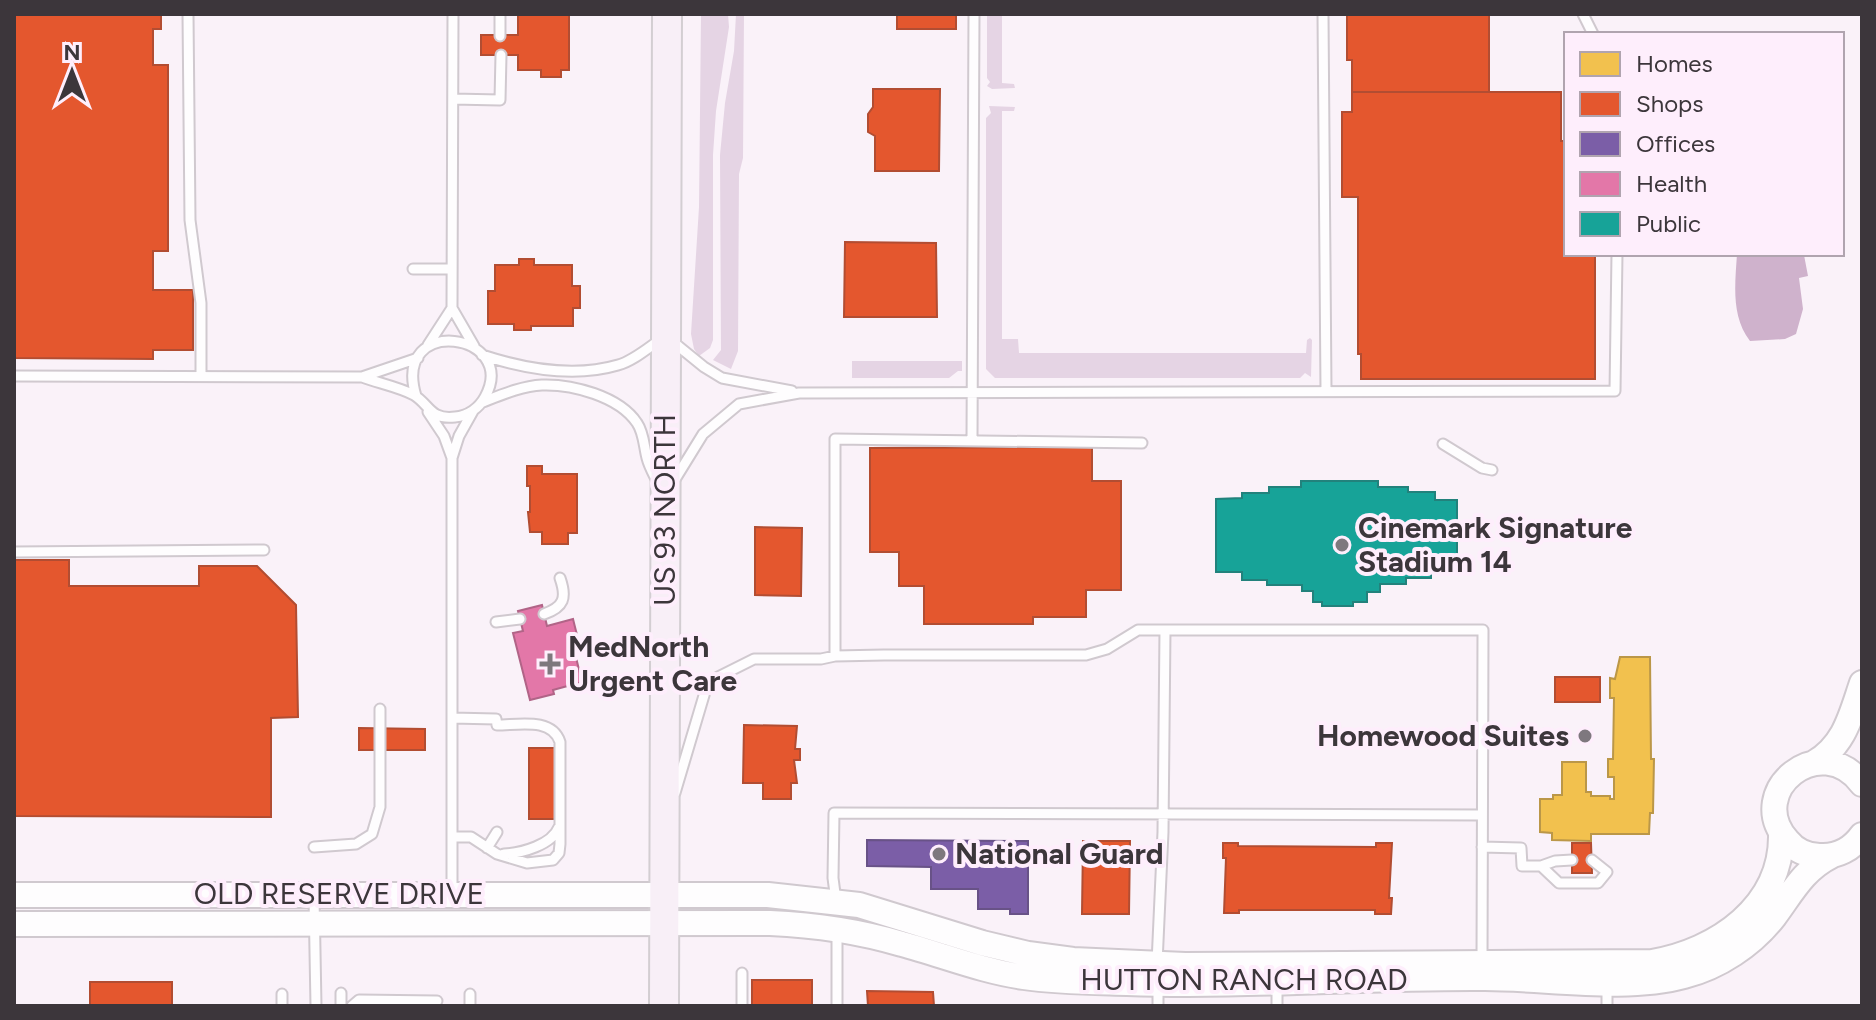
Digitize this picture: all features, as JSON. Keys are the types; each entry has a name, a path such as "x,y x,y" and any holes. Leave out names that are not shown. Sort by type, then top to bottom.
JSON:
{"main road":[{"name":"US 93 NORTH","path":"659,998 664,895 667,14"},
{"path":"1814,763 1829,754 1840,740 1862,683"},
{"path":"1814,763 1842,766 1855,774 1862,784"},
{"name":"HUTTON RANCH ROAD","path":"1607,983 1652,962 1677,957 1707,945 1728,932 1756,904 1775,877 1780,863 1781,833 1775,805 1779,790 1798,768 1814,763"},
{"path":"1781,833 1802,852 1816,856 1851,847"},
{"name":"HUTTON RANCH ROAD","path":"1158,984 1185,965 1484,970 1607,983 1654,982 1685,976 1731,956 1762,930 1810,869 1851,847"},
{"name":"OLD RESERVE DRIVE","path":"14,895 664,895"},
{"name":"HUTTON RANCH ROAD","path":"664,895 768,895 836,901 878,909 962,937 1028,954 1073,960 1158,984"},
{"name":"HUTTON RANCH ROAD","path":"663,924 770,923 837,929 1022,977 1158,984 1277,995 1484,970"},
{"name":"OLD RESERVE DRIVE","path":"14,924 663,924"}],"lane":[{"path":"188,14 190,220 201,292 201,376"},
{"path":"453,14 452,308 482,355 490,377 489,390 483,402"},
{"path":"500,14 500,36"},
{"path":"972,439 974,14"},
{"path":"1323,14 1326,390"},
{"path":"1583,14 1592,32"},
{"path":"453,99 500,100 501,55"},
{"path":"482,355 520,367 595,369 621,365 666,335 722,378 799,393 1615,391 1617,256"},
{"path":"413,269 452,269"},
{"path":"452,308 418,358 412,383 416,396 444,436 452,458"},
{"path":"427,348 438,341 451,339 474,346"},
{"path":"362,377 418,358"},
{"path":"14,376 362,377 416,396"},
{"path":"452,894 452,458 459,436 473,411 483,402 504,394 542,385 582,390 605,399 638,424 648,463 665,496"},
{"path":"665,496 703,434 717,420 739,404 799,393"},
{"path":"424,407 448,417 473,411"},
{"path":"835,656 835,439 1142,443"},
{"path":"1443,444 1482,468 1492,470"},
{"path":"14,552 264,550"},
{"path":"544,614 558,609 563,602 560,578"},
{"path":"496,622 520,619"},
{"path":"663,835 705,692 718,677 754,659 1086,655 1107,649 1138,630 1483,630 1484,970"},
{"path":"1158,984 1165,630"},
{"path":"314,847 356,844 372,834 380,807 380,709"},
{"path":"452,718 496,719 497,725 550,727 560,742 561,820 559,853 553,860 527,863 497,854 471,837 452,837"},
{"path":"836,901 833,878 834,813 1482,815"},
{"path":"497,854 527,850 551,838 558,832 561,820"},
{"path":"487,848 497,832"},
{"path":"1482,847 1521,848 1522,866 1572,860"},
{"path":"1541,866 1559,883 1598,883 1607,872 1592,860"},
{"path":"314,894 317,923 316,1006"},
{"path":"837,929 837,1006"},
{"path":"742,973 742,1006"},
{"path":"341,993 341,1006"},
{"path":"282,994 282,1006"},
{"path":"470,994 470,1006"},
{"path":"352,1006 359,1000 437,1000"}],"shaded area":[{"path":"701,14 728,14 729,27 716,111 713,155 713,340 710,348 699,356 691,334 699,207"},
{"path":"736,14 744,14 743,158 739,174 738,351 731,369 713,360 721,350 720,155"},
{"path":"987,14 1002,14 1002,83 1014,84 1015,88 992,89 987,86 990,82 987,78"},
{"path":"989,106 1015,107 1014,111 1002,111 1002,339 1018,339 1019,353 1306,353 1310,338 1311,377 1305,373 1300,378 995,378 986,369 986,118 991,113"},
{"path":"1737,256 1804,256 1808,276 1799,278 1803,309 1796,334 1785,339 1750,341 1737,311"},
{"path":"852,361 962,361 962,371 949,378 852,378"}],"building: Homes":[{"path":"1620,657 1650,657 1651,759 1654,759 1653,813 1650,813 1649,834 1591,834 1591,841 1552,840 1552,833 1540,832 1540,799 1562,795 1562,762 1586,762 1586,792 1591,792 1591,796 1610,796 1614,799 1614,777 1608,777 1608,759 1613,759 1614,698 1610,698 1610,678 1615,679"}],"building: Shops":[{"path":"14,14 161,14 161,29 153,29 153,65 168,65 168,251 153,251 153,290 193,290 193,350 153,350 153,359 14,358"},
{"path":"518,14 569,14 569,70 561,70 561,77 541,77 541,70 518,70 518,55 481,55 481,35 518,35"},
{"path":"897,14 956,14 956,29 897,29"},
{"path":"1347,14 1489,14 1489,92 1352,92 1352,60 1347,60"},
{"path":"873,89 940,89 939,171 875,171 875,136 868,132"},
{"path":"1352,92 1561,92 1564,256 1595,256 1595,379 1361,379 1361,354 1358,354 1358,197 1342,197 1342,112 1352,112"},
{"path":"845,242 936,243 937,317 844,317"},
{"path":"519,259 534,259 534,265 572,265 572,286 580,286 580,308 573,308 573,326 531,326 531,330 514,330 514,324 488,324 488,291 495,291 495,265 519,265"},
{"path":"1092,447 1092,481 1121,481 1121,590 1086,590 1086,617 1033,617 1033,624 924,624 924,586 899,586 899,552 870,552 870,448"},
{"path":"527,466 542,466 542,474 577,474 577,533 568,533 568,544 542,544 542,532 530,532"},
{"path":"755,527 802,528 801,596 755,595"},
{"path":"14,560 69,560 69,586 199,586 199,566 257,566 296,605 298,717 271,718 271,817 14,816"},
{"path":"1555,677 1600,677 1600,702 1555,702"},
{"path":"744,725 797,726 795,749 800,749 800,760 794,760 797,783 791,783 791,799 763,799 763,783 743,783"},
{"path":"359,728 425,729 425,750 359,750"},
{"path":"529,748 556,748 556,819 529,819"},
{"path":"1083,841 1130,841 1129,914 1082,914"},
{"path":"1223,843 1238,843 1238,846 1376,847 1376,843 1392,843 1391,914 1375,914 1375,910 1239,910 1239,913 1224,913 1226,858 1223,858"},
{"path":"1572,843 1591,843 1592,873 1572,873"},
{"path":"752,980 812,980 812,1006 752,1006"},
{"path":"90,982 172,982 172,1006 90,1006"},
{"path":"867,991 933,992 934,1006 868,1006"}],"building: Offices":[{"path":"867,840 1028,841 1028,914 1010,914 1010,909 978,909 978,889 931,889 931,867 867,866"}],"building: Health":[{"path":"542,605 547,626 573,619 579,643 573,645 582,682 530,700 513,633 523,631 518,611"}],"building: Public":[{"path":"1301,481 1378,481 1378,487 1408,487 1408,492 1435,492 1435,500 1457,500 1457,572 1431,572 1431,578 1406,578 1406,584 1380,584 1380,592 1367,592 1367,602 1353,602 1353,606 1322,606 1322,602 1313,602 1313,591 1302,591 1302,585 1267,585 1267,580 1242,580 1242,572 1216,572 1216,499 1242,498 1242,493 1269,493 1269,487 1301,487"}],"place":[{"name":"Cinemark Signature Stadium 14","path":"1342,545"},
{"name":"MedNorth Urgent Care","path":"550,664"},
{"name":"Homewood Suites","path":"1585,736"},
{"name":"National Guard","path":"939,854"}]}
